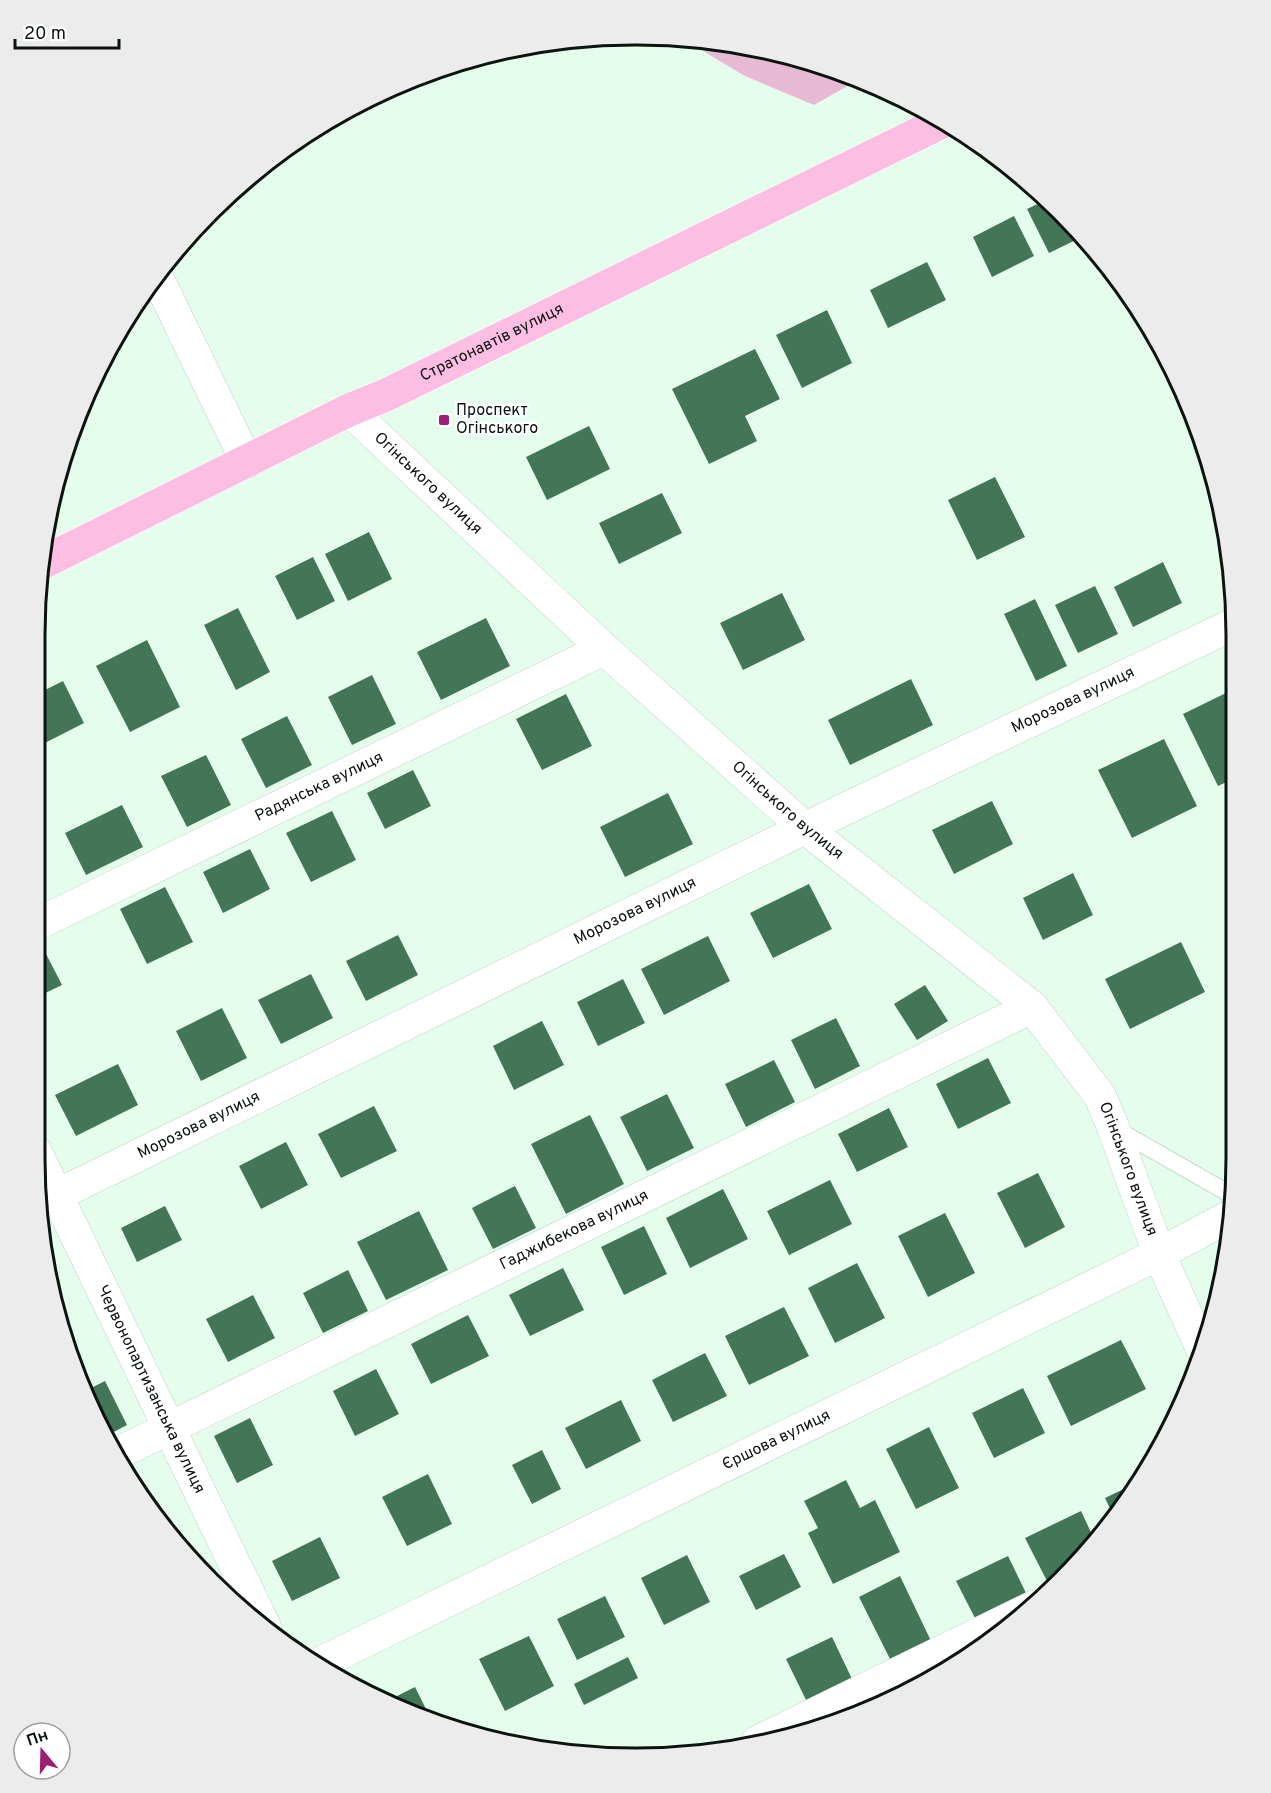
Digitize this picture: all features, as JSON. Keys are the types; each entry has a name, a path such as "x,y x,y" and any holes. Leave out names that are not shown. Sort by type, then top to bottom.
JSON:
{"main road":[{"name":"Стратонавтів вулиця","path":"50,559 349,410 386,395 934,126"}],"street":[{"path":"161,285 247,462"},
{"name":"Огінського вулиця","path":"349,410 604,649 805,828 1032,1007 1100,1096 1159,1254 1197,1339"},
{"name":"Морозова вулиця","path":"48,1199 805,828 1226,628"},
{"name":"Радянська вулиця","path":"45,920 604,649"},
{"name":"Гаджибекова вулиця","path":"123,1451 1032,1007"},
{"name":"Червонопартизанська вулиця","path":"48,1199 169,1428 258,1611"},
{"name":"Єршова вулиця","path":"326,1660 1159,1254 1223,1220"},
{"path":"783,1729 996,1625"}],"lane":[{"path":"1113,1127 1225,1191"}],"shaded area":[{"path":"699,49 751,56 788,65 849,85 814,105 745,76"}],"building":[{"path":"1038,204 1074,241 1049,253 1027,209"},
{"path":"1014,216 1034,256 992,277 973,237"},
{"path":"927,262 946,300 888,328 870,290"},
{"path":"827,310 852,363 802,388 776,335"},
{"path":"755,349 780,399 745,416 757,441 709,464 672,389"},
{"path":"589,426 610,469 547,500 526,457"},
{"path":"995,477 1025,537 977,560 948,500"},
{"path":"662,493 682,533 619,564 599,523"},
{"path":"369,532 392,579 348,601 325,554"},
{"path":"313,557 335,601 297,620 275,576"},
{"path":"1163,562 1182,603 1133,627 1114,587"},
{"path":"1095,586 1118,634 1078,653 1055,605"},
{"path":"782,593 805,640 743,670 720,623"},
{"path":"1035,599 1067,666 1036,681 1004,614"},
{"path":"238,608 270,672 236,690 204,625"},
{"path":"486,618 510,666 441,700 417,652"},
{"path":"147,640 180,707 130,732 96,666"},
{"path":"372,675 396,724 352,745 328,697"},
{"path":"911,679 933,725 850,765 828,720"},
{"path":"63,681 84,723 45,743 45,690"},
{"path":"1226,693 1226,782 1218,786 1183,714"},
{"path":"566,694 592,746 542,770 516,719"},
{"path":"287,716 312,765 266,788 241,739"},
{"path":"1164,739 1197,806 1132,838 1098,770"},
{"path":"206,755 231,805 187,827 161,776"},
{"path":"413,770 431,806 385,829 367,793"},
{"path":"668,793 693,844 625,877 600,827"},
{"path":"992,801 1013,844 954,874 932,830"},
{"path":"122,805 143,847 86,875 65,833"},
{"path":"332,811 356,860 311,882 286,833"},
{"path":"250,849 270,889 223,913 203,872"},
{"path":"1073,873 1093,915 1043,940 1023,898"},
{"path":"809,884 832,929 773,958 750,913"},
{"path":"165,887 193,942 147,964 120,909"},
{"path":"398,935 418,975 366,1001 346,961"},
{"path":"708,936 730,981 664,1015 641,969"},
{"path":"1181,942 1205,992 1130,1029 1105,979"},
{"path":"45,952 62,985 45,993"},
{"path":"311,974 333,1018 281,1044 258,1000"},
{"path":"623,979 645,1023 598,1046 577,1002"},
{"path":"925,985 948,1021 917,1040 894,1004"},
{"path":"222,1008 247,1058 201,1081 176,1031"},
{"path":"836,1018 860,1066 815,1089 791,1040"},
{"path":"542,1021 564,1065 514,1090 493,1046"},
{"path":"988,1058 1011,1103 958,1129 936,1084"},
{"path":"774,1060 795,1102 746,1127 725,1084"},
{"path":"118,1064 138,1105 76,1136 55,1095"},
{"path":"667,1094 694,1148 647,1171 620,1117"},
{"path":"374,1106 397,1151 341,1178 318,1134"},
{"path":"889,1108 908,1147 857,1172 838,1134"},
{"path":"590,1115 624,1184 566,1214 531,1144"},
{"path":"286,1142 308,1185 261,1209 239,1166"},
{"path":"1038,1173 1065,1227 1025,1248 997,1193"},
{"path":"830,1180 852,1224 789,1255 767,1211"},
{"path":"515,1186 536,1228 493,1249 472,1208"},
{"path":"723,1189 748,1239 690,1268 666,1218"},
{"path":"165,1206 182,1240 137,1262 121,1228"},
{"path":"419,1211 448,1270 386,1300 357,1242"},
{"path":"945,1213 975,1273 928,1297 898,1236"},
{"path":"644,1226 667,1274 624,1295 601,1247"},
{"path":"857,1263 885,1318 835,1343 808,1288"},
{"path":"563,1268 584,1310 530,1336 509,1295"},
{"path":"348,1270 368,1311 323,1333 303,1293"},
{"path":"253,1295 275,1338 228,1362 206,1319"},
{"path":"784,1307 809,1356 749,1385 725,1336"},
{"path":"468,1315 489,1356 431,1384 411,1344"},
{"path":"1121,1340 1146,1389 1071,1426 1047,1376"},
{"path":"705,1353 727,1396 673,1422 652,1380"},
{"path":"376,1369 399,1414 355,1436 333,1391"},
{"path":"105,1381 127,1425 113,1432 92,1388"},
{"path":"1023,1388 1045,1433 994,1458 972,1413"},
{"path":"621,1400 641,1441 586,1469 565,1428"},
{"path":"250,1418 273,1465 237,1483 214,1436"},
{"path":"929,1427 959,1488 916,1509 886,1449"},
{"path":"542,1450 561,1489 532,1504 512,1465"},
{"path":"428,1474 452,1524 407,1546 382,1497"},
{"path":"846,1480 860,1508 875,1500 900,1552 833,1584 808,1533 818,1528 804,1501"},
{"path":"1124,1489 1110,1509 1105,1498"},
{"path":"1081,1511 1091,1533 1047,1581 1025,1538"},
{"path":"320,1537 340,1578 292,1601 272,1561"},
{"path":"784,1554 801,1587 756,1610 739,1576"},
{"path":"687,1555 710,1602 664,1625 641,1578"},
{"path":"1008,1556 1027,1595 976,1620 956,1581"},
{"path":"900,1576 931,1641 891,1661 859,1597"},
{"path":"605,1596 625,1637 577,1660 557,1619"},
{"path":"529,1636 554,1686 505,1711 479,1659"},
{"path":"832,1637 852,1679 807,1702 786,1659"},
{"path":"628,1657 638,1678 584,1705 574,1684"},
{"path":"415,1687 426,1709 410,1703 396,1697"}],"place":[{"name":"Проспект Огінського","path":"444,420"}]}
